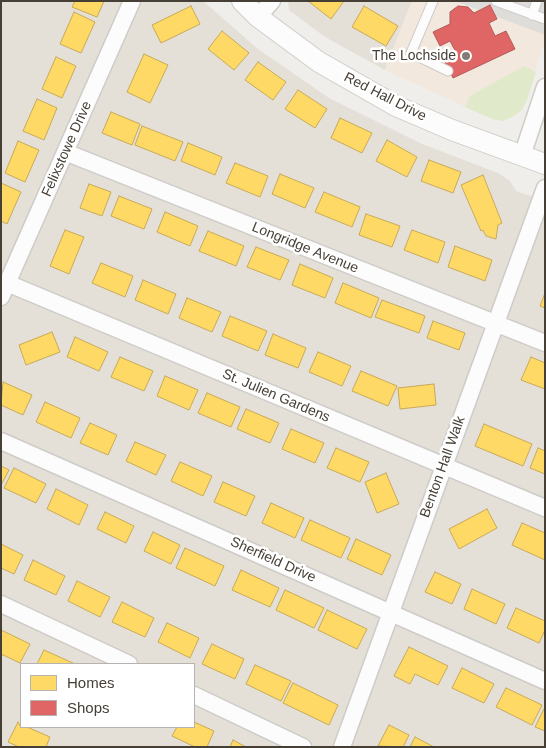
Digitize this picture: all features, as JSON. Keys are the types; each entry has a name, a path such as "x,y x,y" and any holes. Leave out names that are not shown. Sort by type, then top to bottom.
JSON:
{"street":[{"name":"Felixstowe Drive","path":"4,290 132,1"},
{"name":"Red Hall Drive","path":"242,1 258,17 319,62 396,106 452,130 545,164"},
{"path":"258,17 272,1"},
{"path":"522,156 545,87"},
{"name":"Longridge Avenue","path":"65,152 495,325 545,343"},
{"name":"Benton Hall Walk","path":"342,747 545,188"},
{"name":"St. Julien Gardens","path":"4,290 545,508"},
{"name":"Sherfield Drive","path":"1,441 545,680"},
{"path":"1,604 127,663"},
{"path":"195,695 303,747"}],"lane":[{"path":"433,1 411,53 448,71"},
{"path":"496,1 545,19"},
{"path":"532,14 537,1"}],"shaded area":[{"path":"1,1 203,1 258,49 329,98 422,144 498,173 510,181 516,191 545,201 545,747 1,747"},
{"path":"288,1 412,1 385,70 325,37 289,10"},
{"name":"The Lochside","path":"412,1 545,1 545,42 522,110 503,121 492,119 385,70"},
{"path":"455,1 545,1 545,35"}],"green space":[{"path":"524,66 536,72 522,110 514,116 503,121 492,119 465,107 470,96"}],"building: Homes":[{"path":"75,1 104,1 97,17 72,7"},
{"path":"308,1 344,1 331,19"},
{"path":"191,6 200,24 161,43 152,25"},
{"path":"364,6 398,26 386,46 352,27"},
{"path":"74,12 95,22 81,53 60,44"},
{"path":"222,31 249,53 234,70 208,49"},
{"path":"144,54 168,65 150,103 127,92"},
{"path":"56,57 76,66 62,98 42,89"},
{"path":"258,62 286,82 273,100 245,80"},
{"path":"298,90 327,109 315,128 285,109"},
{"path":"37,99 57,108 44,140 23,131"},
{"path":"111,112 140,124 132,145 102,133"},
{"path":"340,118 372,133 362,153 331,138"},
{"path":"142,126 183,142 175,161 135,145"},
{"path":"387,140 417,157 407,177 376,161"},
{"path":"18,141 39,150 25,182 5,173"},
{"path":"188,143 222,157 215,175 181,161"},
{"path":"429,160 461,172 453,193 421,181"},
{"path":"235,163 268,176 260,197 226,183"},
{"path":"280,174 314,188 305,208 272,194"},
{"path":"483,175 502,223 498,225 496,239 486,236 483,230 481,231 461,185"},
{"path":"1,183 21,192 7,224 1,221"},
{"path":"89,184 111,192 102,216 80,208"},
{"path":"324,192 360,207 352,227 315,212"},
{"path":"119,196 152,209 144,229 111,216"},
{"path":"165,212 198,226 190,246 157,232"},
{"path":"366,214 400,226 392,247 359,235"},
{"path":"65,230 84,237 69,274 50,266"},
{"path":"412,230 445,242 438,263 404,250"},
{"path":"208,231 244,246 236,266 199,251"},
{"path":"455,246 492,260 485,281 448,267"},
{"path":"256,247 289,260 280,280 247,267"},
{"path":"101,263 133,276 125,297 92,283"},
{"path":"300,264 333,278 325,298 292,285"},
{"path":"143,280 176,294 168,314 135,300"},
{"path":"343,283 379,298 371,318 335,303"},
{"path":"545,293 545,308 540,306"},
{"path":"187,298 221,312 212,332 179,318"},
{"path":"382,300 425,316 419,333 375,317"},
{"path":"230,316 267,331 258,351 222,336"},
{"path":"433,321 465,333 459,350 427,338"},
{"path":"52,332 60,352 26,365 19,345"},
{"path":"273,334 306,348 298,368 265,355"},
{"path":"75,337 108,352 99,371 67,357"},
{"path":"318,352 351,366 342,386 309,372"},
{"path":"120,357 153,371 144,391 111,377"},
{"path":"531,357 545,363 545,389 521,380"},
{"path":"361,371 397,386 388,406 352,391"},
{"path":"165,376 198,390 189,410 157,396"},
{"path":"3,382 32,395 23,415 1,405"},
{"path":"434,384 436,405 400,409 398,388"},
{"path":"207,393 240,407 231,427 198,413"},
{"path":"45,402 80,418 71,438 36,422"},
{"path":"246,409 279,423 270,443 237,429"},
{"path":"90,423 117,435 108,455 80,443"},
{"path":"484,424 532,444 523,466 475,446"},
{"path":"291,429 324,443 315,463 282,449"},
{"path":"135,442 166,455 156,475 126,461"},
{"path":"336,448 369,462 360,482 327,468"},
{"path":"538,448 545,451 545,474 530,468"},
{"path":"180,462 212,476 203,496 171,481"},
{"path":"1,466 9,470 1,485"},
{"path":"14,468 46,484 36,503 4,488"},
{"path":"386,473 399,504 377,513 365,482"},
{"path":"223,482 255,496 246,516 214,502"},
{"path":"56,489 88,505 79,525 47,509"},
{"path":"271,503 304,518 295,538 262,523"},
{"path":"487,509 497,528 459,549 449,529"},
{"path":"105,512 134,526 126,543 97,529"},
{"path":"310,520 350,538 341,558 301,540"},
{"path":"522,523 545,533 545,560 512,545"},
{"path":"153,532 180,545 171,564 144,551"},
{"path":"356,539 391,555 382,575 347,559"},
{"path":"1,544 23,555 14,574 1,568"},
{"path":"185,548 224,566 215,586 176,568"},
{"path":"33,560 65,576 56,595 24,580"},
{"path":"241,570 279,588 270,607 232,590"},
{"path":"435,572 461,584 452,604 425,592"},
{"path":"77,581 110,597 100,617 68,601"},
{"path":"472,589 505,604 496,624 464,609"},
{"path":"285,590 324,608 314,628 276,610"},
{"path":"122,602 154,618 145,637 112,622"},
{"path":"516,608 545,621 545,630 539,643 507,628"},
{"path":"327,610 367,629 357,649 318,630"},
{"path":"167,623 199,638 190,658 158,642"},
{"path":"1,630 30,644 20,663 1,654"},
{"path":"212,644 244,659 235,679 202,664"},
{"path":"409,647 448,666 438,685 415,674 410,684 394,676"},
{"path":"44,650 73,663 38,663"},
{"path":"255,665 291,681 281,701 246,684"},
{"path":"462,668 494,684 484,703 452,688"},
{"path":"293,683 338,705 329,725 283,703"},
{"path":"506,688 542,705 532,725 496,707"},
{"path":"545,707 545,731 535,727"},
{"path":"18,722 20,728 29,728 50,737 46,747 19,747 8,742"},
{"path":"195,722 214,731 207,747 195,747 172,736 176,728 195,728"},
{"path":"389,725 409,735 403,747 378,746"},
{"path":"415,737 434,747 410,747"},
{"path":"233,740 246,747 230,747"}],"building: Shops":[{"path":"490,5 497,19 489,23 495,36 506,31 515,49 453,78 444,60 457,54 450,41 440,46 433,32 450,24 450,12 458,6 468,7 474,13"}],"place":[{"name":"The Lochside","path":"466,56"}]}
